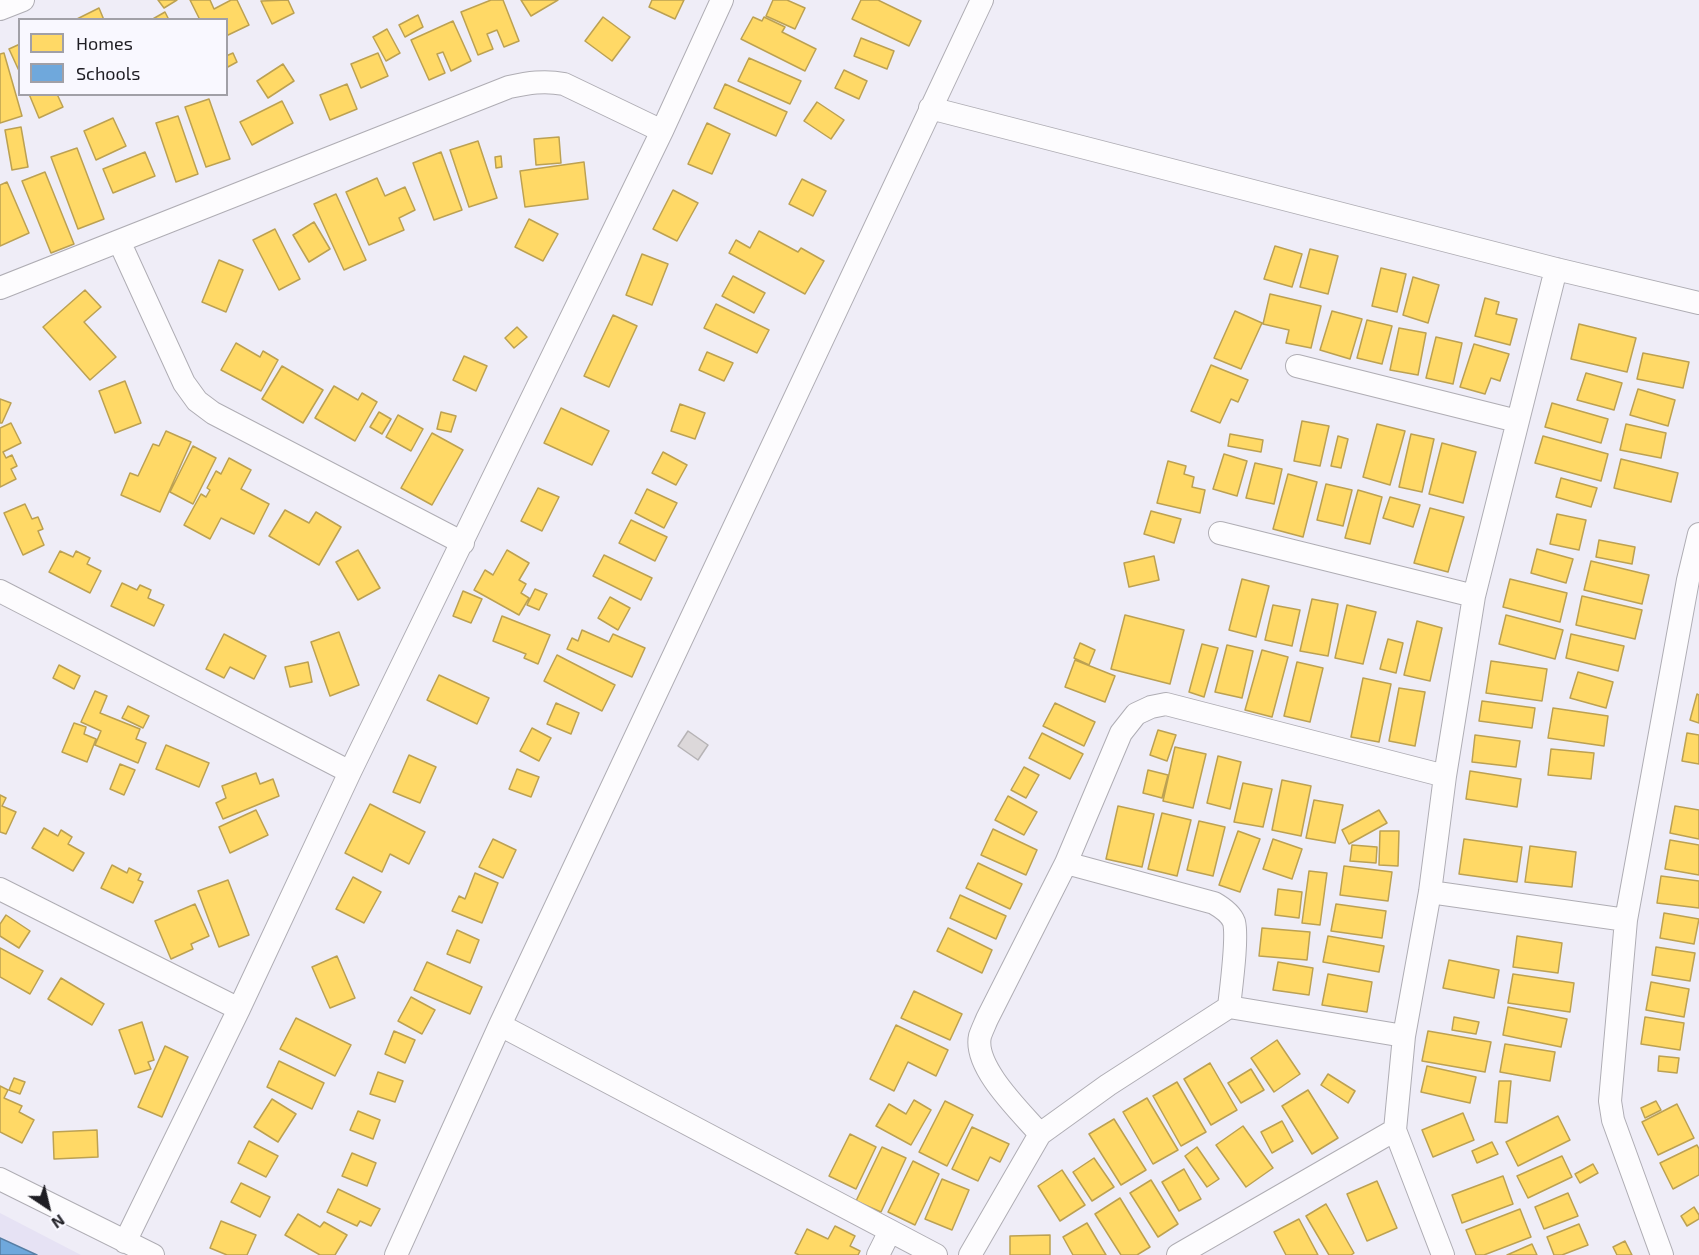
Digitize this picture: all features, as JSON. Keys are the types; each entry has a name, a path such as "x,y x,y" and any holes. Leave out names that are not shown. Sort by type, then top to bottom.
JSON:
{"street":[{"path":"0,9 23,0"},
{"path":"126,1242 350,772 662,130 722,0"},
{"path":"396,1255 500,1025 982,0"},
{"path":"0,288 509,87 550,81 564,84 662,130"},
{"path":"930,108 1556,269 1699,303"},
{"path":"119,241 183,383 196,401 213,413 463,543"},
{"path":"1443,1255 1395,1130 1404,1036 1430,892 1445,776 1474,596 1556,269"},
{"path":"1297,366 1517,421"},
{"path":"1220,533 1474,596"},
{"path":"1662,1255 1613,1120 1610,1101 1626,920 1693,581 1699,534"},
{"path":"0,591 350,772"},
{"path":"1040,1134 994,1080 983,1059 980,1038 987,1019 1066,863 1121,733 1136,714 1166,704 1445,776"},
{"path":"1066,863 1214,903 1224,910 1234,920 1235,934 1229,1007"},
{"path":"0,889 239,1009"},
{"path":"1430,892 1626,920"},
{"path":"970,1255 1040,1134 1108,1085 1229,1007 1404,1036"},
{"path":"500,1025 936,1255"},
{"path":"1178,1255 1395,1130"},
{"path":"0,1179 153,1255"},
{"path":"878,1255 890,1231"}],"shaded area":[{"path":"0,1213 81,1255 0,1255"}],"building: Homes":[{"path":"158,0 177,0 164,8"},
{"path":"190,0 210,0 214,9 231,0 237,0 249,25 228,35 228,18 199,18"},
{"path":"288,0 294,13 272,24 261,1"},
{"path":"491,0 503,0 519,41 504,47 497,30 487,34 493,49 478,55 461,12"},
{"path":"521,0 558,0 531,16"},
{"path":"652,0 684,0 675,19 649,7"},
{"path":"773,0 787,0 805,8 795,29 766,16"},
{"path":"861,0 878,0 921,21 909,46 852,19"},
{"path":"99,8 103,18 79,18"},
{"path":"165,12 168,18 154,18"},
{"path":"418,15 423,27 405,37 399,25"},
{"path":"603,17 630,37 612,61 585,41"},
{"path":"753,17 762,21 764,17 785,27 782,32 816,49 805,71 741,39"},
{"path":"453,21 471,61 451,71 443,52 437,54 445,73 429,80 411,40"},
{"path":"387,29 400,53 386,61 373,37"},
{"path":"861,38 894,51 887,69 854,56"},
{"path":"18,45 18,69 9,49"},
{"path":"4,53 22,116 0,123 0,54"},
{"path":"233,53 237,62 228,67 228,55"},
{"path":"378,53 388,76 361,88 351,64"},
{"path":"749,58 801,81 790,104 738,81"},
{"path":"283,64 294,81 268,98 257,81"},
{"path":"844,70 867,81 859,99 835,88"},
{"path":"347,84 357,109 330,120 320,95"},
{"path":"725,84 787,112 776,136 714,108"},
{"path":"30,96 58,96 63,107 39,118"},
{"path":"209,99 230,159 206,167 185,107"},
{"path":"282,101 293,123 252,145 240,122"},
{"path":"817,102 844,120 831,139 804,121"},
{"path":"178,116 198,174 176,182 156,123"},
{"path":"113,118 126,146 96,160 84,131"},
{"path":"707,123 730,134 712,174 688,164"},
{"path":"21,127 28,167 12,170 5,130"},
{"path":"559,137 561,163 536,165 534,139"},
{"path":"478,141 497,198 469,207 450,150"},
{"path":"77,148 104,219 78,229 51,157"},
{"path":"145,152 155,176 113,193 103,169"},
{"path":"441,152 462,210 434,220 413,163"},
{"path":"501,156 502,167 496,168 495,157"},
{"path":"584,162 588,199 525,207 520,171"},
{"path":"45,172 74,244 51,253 22,181"},
{"path":"377,178 385,196 405,187 415,210 399,218 404,230 369,245 346,192"},
{"path":"802,179 826,191 813,216 789,204"},
{"path":"7,182 29,233 0,246 0,185"},
{"path":"673,190 698,203 677,241 653,229"},
{"path":"336,194 366,260 344,270 314,204"},
{"path":"529,219 558,234 543,261 515,247"},
{"path":"314,222 330,249 309,262 293,235"},
{"path":"275,229 300,279 279,290 253,240"},
{"path":"759,231 798,252 801,248 824,261 805,294 729,253 736,240 750,248"},
{"path":"1275,246 1302,254 1292,287 1264,279"},
{"path":"1310,249 1338,256 1328,294 1300,287"},
{"path":"642,254 668,264 652,305 626,295"},
{"path":"219,260 243,270 226,312 202,302"},
{"path":"1381,268 1406,274 1397,312 1372,306"},
{"path":"733,276 765,293 754,313 722,296"},
{"path":"1413,277 1439,285 1428,323 1403,315"},
{"path":"85,290 101,307 84,322 116,357 90,380 43,327"},
{"path":"1270,294 1321,306 1311,348 1286,343 1289,330 1263,324"},
{"path":"1485,298 1499,302 1496,314 1517,319 1510,345 1475,336"},
{"path":"716,304 769,330 757,353 704,328"},
{"path":"1235,311 1262,323 1241,369 1214,358"},
{"path":"1332,311 1362,319 1350,359 1320,350"},
{"path":"613,315 637,326 609,387 584,376"},
{"path":"1367,320 1392,326 1382,364 1357,358"},
{"path":"1579,324 1636,338 1627,372 1571,359"},
{"path":"517,327 527,337 514,348 505,338"},
{"path":"1399,328 1426,333 1418,375 1390,370"},
{"path":"1436,337 1462,343 1453,384 1426,378"},
{"path":"236,343 260,357 263,351 278,360 261,391 221,370"},
{"path":"1474,344 1509,354 1500,381 1491,378 1485,394 1460,387"},
{"path":"707,352 733,363 724,381 699,370"},
{"path":"1643,353 1689,362 1683,388 1637,379"},
{"path":"464,356 487,366 476,391 453,380"},
{"path":"1211,365 1248,380 1238,402 1231,399 1220,423 1191,411"},
{"path":"282,366 323,390 303,423 262,399"},
{"path":"1586,373 1622,383 1614,410 1577,400"},
{"path":"125,381 141,423 115,433 99,391"},
{"path":"334,386 358,400 362,393 377,402 355,441 315,418"},
{"path":"1638,389 1675,400 1668,426 1630,415"},
{"path":"0,399 11,403 2,423 0,423"},
{"path":"1552,403 1608,419 1601,443 1545,427"},
{"path":"680,404 705,413 695,439 671,431"},
{"path":"561,408 609,431 592,465 544,443"},
{"path":"379,412 391,419 382,434 370,427"},
{"path":"441,412 456,416 451,432 437,429"},
{"path":"398,415 423,429 411,451 386,437"},
{"path":"1302,421 1329,426 1320,466 1294,461"},
{"path":"11,423 21,443 3,452 6,458 12,455 17,466 11,469 16,479 0,487 0,428"},
{"path":"1377,424 1405,431 1390,485 1363,477"},
{"path":"1626,424 1666,433 1661,458 1620,450"},
{"path":"166,431 191,442 160,512 121,495 130,473 138,476 153,444 159,446"},
{"path":"432,433 463,450 432,505 401,488"},
{"path":"1230,434 1263,440 1261,452 1228,446"},
{"path":"1411,434 1434,439 1422,492 1399,487"},
{"path":"1338,436 1348,439 1341,468 1331,466"},
{"path":"1543,436 1608,454 1601,481 1535,463"},
{"path":"1442,443 1476,452 1463,503 1429,494"},
{"path":"193,446 216,458 193,504 170,492"},
{"path":"663,452 687,465 676,485 652,473"},
{"path":"1224,454 1247,461 1237,496 1213,489"},
{"path":"229,458 251,470 241,489 269,504 254,534 221,518 210,539 184,525 201,494 206,497 210,490 207,488 216,471 221,474"},
{"path":"1621,459 1678,473 1671,502 1614,488"},
{"path":"1168,461 1186,466 1184,474 1194,477 1192,487 1205,490 1200,513 1157,503"},
{"path":"1255,463 1282,469 1274,504 1246,498"},
{"path":"1288,474 1317,482 1303,537 1273,529"},
{"path":"1561,478 1597,488 1591,507 1556,497"},
{"path":"1326,484 1352,490 1343,526 1317,520"},
{"path":"538,488 559,497 542,531 521,521"},
{"path":"647,489 677,503 664,528 635,513"},
{"path":"1358,490 1382,497 1370,544 1345,538"},
{"path":"1390,497 1420,505 1413,527 1383,518"},
{"path":"25,504 32,519 38,517 43,529 38,531 44,545 23,555 4,513"},
{"path":"1430,508 1464,517 1448,572 1414,563"},
{"path":"285,510 309,523 316,512 341,527 319,565 269,536"},
{"path":"1151,511 1181,519 1174,543 1144,534"},
{"path":"1557,514 1586,520 1579,550 1550,544"},
{"path":"631,520 667,537 655,561 619,543"},
{"path":"1599,540 1635,547 1632,564 1596,557"},
{"path":"1537,549 1573,559 1566,583 1531,573"},
{"path":"358,550 380,588 358,600 336,562"},
{"path":"507,550 529,563 519,580 526,584 521,593 529,598 519,615 474,590 485,570 493,575"},
{"path":"60,551 73,557 76,551 90,558 87,564 101,571 90,593 49,572"},
{"path":"604,555 652,578 641,600 593,576"},
{"path":"1154,556 1159,580 1129,587 1124,563"},
{"path":"1591,561 1649,575 1642,604 1584,590"},
{"path":"1242,579 1269,586 1256,637 1229,630"},
{"path":"1510,579 1567,593 1560,622 1503,607"},
{"path":"122,583 137,590 140,585 151,590 148,598 164,605 154,626 111,606"},
{"path":"535,589 547,594 539,610 527,605"},
{"path":"463,591 482,599 471,623 453,616"},
{"path":"1582,596 1642,610 1635,639 1576,625"},
{"path":"610,597 630,608 618,630 598,618"},
{"path":"1312,599 1338,604 1328,656 1300,651"},
{"path":"1273,605 1300,610 1292,646 1265,640"},
{"path":"1347,605 1376,612 1363,664 1335,658"},
{"path":"1125,615 1184,630 1170,684 1111,669"},
{"path":"1506,615 1563,630 1555,659 1499,644"},
{"path":"502,616 550,635 538,664 524,658 526,654 493,641"},
{"path":"1417,621 1442,628 1430,681 1404,675"},
{"path":"582,630 609,642 613,634 645,648 632,677 567,649 572,638 578,641"},
{"path":"339,632 359,685 330,696 311,642"},
{"path":"224,634 266,656 254,679 230,667 224,678 206,669"},
{"path":"1571,634 1624,646 1618,671 1566,658"},
{"path":"1388,639 1403,643 1396,673 1380,669"},
{"path":"1080,643 1095,650 1089,665 1074,658"},
{"path":"1202,644 1218,648 1204,697 1189,692"},
{"path":"1227,645 1253,651 1242,698 1215,692"},
{"path":"1262,650 1288,657 1272,717 1245,710"},
{"path":"557,655 615,685 602,711 544,681"},
{"path":"1075,660 1115,676 1105,702 1065,687"},
{"path":"1491,661 1547,669 1542,701 1486,693"},
{"path":"308,662 312,682 290,687 285,667"},
{"path":"1297,662 1323,668 1310,722 1284,716"},
{"path":"59,665 80,676 74,689 53,678"},
{"path":"1578,672 1613,682 1606,708 1570,698"},
{"path":"439,675 489,698 477,724 427,700"},
{"path":"1363,678 1391,684 1379,742 1351,737"},
{"path":"1399,688 1425,692 1415,746 1389,741"},
{"path":"95,691 107,696 100,713 140,729 136,739 146,743 138,763 95,745 101,731 81,722"},
{"path":"1697,694 1699,695 1699,723 1690,720"},
{"path":"1482,701 1535,708 1532,728 1479,721"},
{"path":"556,703 579,713 571,734 547,724"},
{"path":"1055,703 1095,722 1084,746 1043,726"},
{"path":"128,706 149,716 143,728 122,718"},
{"path":"1553,708 1608,716 1604,746 1548,738"},
{"path":"74,723 86,727 84,734 96,739 87,762 62,752"},
{"path":"532,728 551,738 539,761 520,751"},
{"path":"1158,730 1176,735 1167,761 1150,755"},
{"path":"1042,733 1083,754 1070,779 1029,758"},
{"path":"1687,733 1699,735 1699,764 1682,761"},
{"path":"1475,735 1520,741 1516,767 1472,762"},
{"path":"166,745 209,763 199,787 156,769"},
{"path":"1175,747 1206,754 1193,808 1163,801"},
{"path":"1551,749 1594,753 1591,779 1548,775"},
{"path":"409,755 436,767 420,803 393,792"},
{"path":"1218,756 1241,762 1230,809 1207,803"},
{"path":"120,764 135,770 124,795 110,789"},
{"path":"1024,767 1039,775 1026,798 1011,790"},
{"path":"517,769 539,777 531,797 509,789"},
{"path":"1148,770 1168,775 1162,798 1143,793"},
{"path":"1470,771 1521,779 1517,807 1466,799"},
{"path":"256,773 260,784 273,779 279,796 223,819 216,803 226,798 222,786"},
{"path":"1282,780 1311,786 1301,836 1272,830"},
{"path":"1243,783 1272,789 1263,827 1234,822"},
{"path":"0,795 6,798 2,806 16,812 6,834 0,832"},
{"path":"1008,796 1037,812 1024,835 995,820"},
{"path":"1314,800 1343,805 1335,843 1306,838"},
{"path":"370,804 425,832 409,864 390,854 382,872 345,853"},
{"path":"1118,806 1154,814 1142,867 1106,859"},
{"path":"1675,806 1699,810 1699,839 1670,833"},
{"path":"256,810 268,835 230,853 219,827"},
{"path":"1379,810 1387,823 1349,844 1342,830"},
{"path":"1162,813 1191,820 1177,876 1148,869"},
{"path":"1199,821 1225,827 1213,876 1187,870"},
{"path":"44,828 58,836 61,830 72,837 68,844 84,853 73,871 32,848"},
{"path":"993,829 1037,850 1026,875 981,855"},
{"path":"1238,831 1260,839 1240,892 1219,885"},
{"path":"1380,831 1399,831 1398,866 1379,865"},
{"path":"493,839 516,850 503,878 479,867"},
{"path":"1273,839 1302,849 1292,879 1263,869"},
{"path":"1464,839 1522,847 1517,882 1459,874"},
{"path":"1670,840 1699,845 1699,875 1665,869"},
{"path":"1352,845 1377,847 1376,863 1350,861"},
{"path":"1530,846 1576,852 1572,887 1525,882"},
{"path":"978,863 1022,884 1010,909 966,888"},
{"path":"112,865 127,873 129,868 141,874 138,880 143,882 133,903 101,888"},
{"path":"1344,866 1392,872 1388,901 1340,895"},
{"path":"1309,871 1327,873 1320,925 1302,923"},
{"path":"475,873 498,883 482,923 452,911 459,896 465,899"},
{"path":"1661,876 1699,881 1699,908 1657,903"},
{"path":"353,877 381,892 364,923 336,909"},
{"path":"228,880 249,935 219,947 198,891"},
{"path":"1278,889 1302,892 1299,918 1275,915"},
{"path":"960,895 1006,916 996,939 950,918"},
{"path":"195,904 209,936 191,944 193,949 171,959 155,921"},
{"path":"1336,904 1386,911 1382,938 1331,931"},
{"path":"1664,913 1699,919 1694,944 1660,938"},
{"path":"6,915 30,931 19,948 0,936 0,924"},
{"path":"948,928 992,950 982,973 937,951"},
{"path":"1262,928 1310,932 1307,960 1259,956"},
{"path":"457,930 479,940 470,963 447,954"},
{"path":"1328,936 1384,946 1379,972 1323,962"},
{"path":"1517,936 1562,943 1558,973 1513,967"},
{"path":"1656,947 1695,953 1690,981 1652,975"},
{"path":"0,948 43,971 30,994 0,977"},
{"path":"337,956 355,998 330,1008 312,967"},
{"path":"1449,960 1499,970 1494,998 1443,988"},
{"path":"427,962 482,987 470,1014 414,990"},
{"path":"1278,962 1313,968 1309,995 1273,990"},
{"path":"1328,974 1372,982 1367,1012 1322,1005"},
{"path":"1513,974 1574,983 1570,1012 1508,1003"},
{"path":"61,978 104,1004 92,1025 48,999"},
{"path":"1651,982 1689,989 1684,1017 1646,1010"},
{"path":"914,991 962,1014 950,1040 901,1018"},
{"path":"411,997 435,1010 422,1034 398,1021"},
{"path":"1508,1007 1567,1019 1561,1047 1503,1035"},
{"path":"1454,1017 1479,1022 1476,1034 1452,1030"},
{"path":"1645,1017 1684,1023 1680,1050 1641,1044"},
{"path":"296,1018 351,1045 335,1076 280,1049"},
{"path":"142,1022 154,1060 148,1062 151,1069 135,1074 119,1030"},
{"path":"896,1025 948,1050 936,1076 908,1062 894,1091 870,1079"},
{"path":"394,1031 415,1040 405,1063 385,1054"},
{"path":"1428,1031 1491,1042 1485,1072 1422,1061"},
{"path":"1277,1040 1300,1074 1274,1092 1251,1058"},
{"path":"1505,1044 1555,1052 1550,1081 1500,1072"},
{"path":"165,1046 188,1057 162,1117 138,1107"},
{"path":"1659,1056 1679,1058 1677,1073 1658,1071"},
{"path":"279,1061 324,1083 312,1109 267,1087"},
{"path":"1210,1063 1237,1110 1211,1125 1184,1079"},
{"path":"1427,1066 1476,1077 1470,1103 1421,1092"},
{"path":"1251,1069 1264,1090 1241,1103 1228,1083"},
{"path":"378,1072 403,1081 395,1102 370,1094"},
{"path":"1328,1074 1355,1091 1348,1103 1321,1085"},
{"path":"14,1078 25,1082 20,1094 9,1090"},
{"path":"1499,1081 1511,1081 1507,1123 1495,1122"},
{"path":"1177,1082 1206,1132 1181,1146 1153,1096"},
{"path":"0,1086 8,1090 4,1098 22,1106 19,1112 34,1120 22,1143 0,1132"},
{"path":"1308,1090 1338,1138 1312,1154 1282,1106"},
{"path":"1147,1098 1178,1150 1153,1164 1123,1112"},
{"path":"272,1099 296,1114 278,1142 254,1127"},
{"path":"914,1100 931,1110 911,1145 876,1126 889,1104 906,1114"},
{"path":"945,1101 973,1115 947,1166 919,1152"},
{"path":"1656,1101 1661,1110 1645,1118 1641,1108"},
{"path":"1677,1104 1694,1138 1658,1155 1642,1122"},
{"path":"358,1111 380,1120 373,1139 350,1130"},
{"path":"1463,1113 1474,1140 1433,1157 1422,1130"},
{"path":"1558,1116 1570,1140 1518,1166 1506,1142"},
{"path":"1114,1119 1146,1170 1121,1185 1089,1134"},
{"path":"1282,1121 1293,1141 1272,1153 1261,1132"},
{"path":"1243,1126 1273,1168 1246,1187 1216,1145"},
{"path":"972,1127 1009,1144 1000,1162 990,1157 978,1181 952,1169"},
{"path":"97,1130 98,1157 54,1159 53,1132"},
{"path":"850,1134 876,1147 856,1189 829,1176"},
{"path":"249,1141 278,1156 266,1177 238,1163"},
{"path":"1492,1142 1498,1154 1477,1163 1472,1151"},
{"path":"1697,1145 1699,1175 1673,1189 1660,1163"},
{"path":"882,1147 906,1158 881,1212 856,1201"},
{"path":"1197,1147 1219,1179 1207,1187 1185,1156"},
{"path":"352,1153 376,1163 367,1186 342,1176"},
{"path":"1562,1156 1572,1177 1528,1198 1517,1176"},
{"path":"1094,1158 1114,1187 1092,1201 1073,1172"},
{"path":"913,1161 939,1174 915,1225 888,1212"},
{"path":"1593,1164 1598,1173 1580,1183 1575,1174"},
{"path":"1184,1169 1201,1199 1179,1211 1162,1182"},
{"path":"1062,1170 1085,1205 1060,1221 1038,1186"},
{"path":"1503,1176 1513,1204 1462,1223 1452,1195"},
{"path":"942,1179 969,1190 952,1230 925,1219"},
{"path":"1151,1180 1178,1224 1158,1237 1130,1193"},
{"path":"1377,1181 1397,1228 1367,1241 1347,1194"},
{"path":"241,1183 270,1197 260,1217 231,1202"},
{"path":"338,1189 380,1209 371,1226 360,1221 357,1226 327,1212"},
{"path":"1568,1193 1578,1216 1544,1229 1535,1207"},
{"path":"1120,1198 1150,1247 1137,1255 1121,1255 1095,1214"},
{"path":"1326,1204 1354,1253 1351,1255 1329,1255 1306,1216"},
{"path":"1694,1207 1699,1219 1687,1226 1681,1216"},
{"path":"1520,1209 1531,1237 1484,1255 1476,1255 1466,1230"},
{"path":"298,1214 320,1227 324,1222 347,1235 335,1255 320,1255 285,1235"},
{"path":"1299,1219 1318,1255 1286,1255 1274,1232"},
{"path":"221,1221 256,1235 247,1255 227,1255 210,1248"},
{"path":"1087,1223 1106,1255 1073,1255 1063,1237"},
{"path":"1579,1224 1588,1245 1562,1255 1554,1255 1547,1237"},
{"path":"835,1226 855,1236 850,1246 860,1251 858,1255 799,1255 795,1253 807,1229 828,1239"},
{"path":"1050,1235 1050,1255 1010,1255 1010,1236"},
{"path":"1625,1241 1632,1255 1617,1255 1613,1247"},
{"path":"1532,1244 1537,1255 1507,1255"}],"building: Schools":[{"path":"0,1238 37,1255 0,1255"}],"building: Other":[{"path":"688,731 708,745 698,760 678,746"}]}
